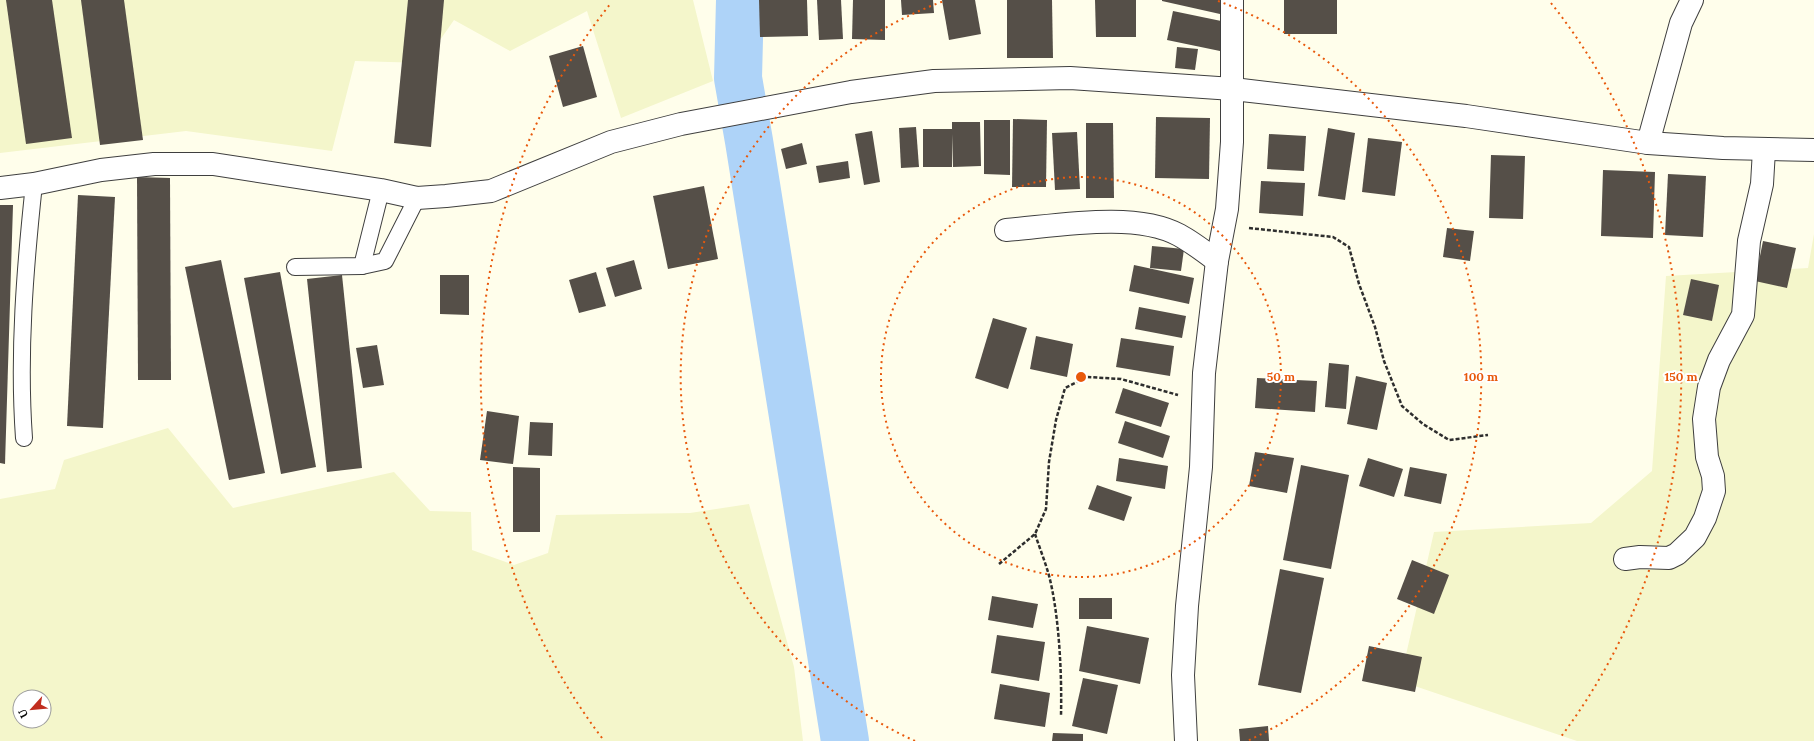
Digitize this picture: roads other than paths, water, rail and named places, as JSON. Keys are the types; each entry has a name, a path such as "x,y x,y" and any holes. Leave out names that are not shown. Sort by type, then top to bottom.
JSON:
{"street":[{"path":"1186,741 1183,675 1187,606 1201,467 1202,401 1217,261 1227,209 1232,142 1232,0"},
{"path":"1648,143 1682,23 1692,0"},
{"path":"0,188 34,184 101,170 154,164 213,164 381,190 417,198 491,191 611,142 681,124 851,92 934,81 1070,78 1233,89 1466,116 1648,143 1764,150 1814,150"},
{"path":"1625,559 1640,557 1669,558 1673,556 1695,537 1705,518 1714,492 1713,476 1707,457 1704,419 1709,388 1719,360 1743,315 1749,241 1762,184 1764,150"},
{"path":"1006,230 1118,221 1148,224 1179,235 1217,261"}],"lane":[{"path":"24,438 22,411 25,272 34,184"},
{"path":"362,266 381,190"},
{"path":"295,268 362,266 386,261 417,198"}],"waterway":[{"path":"740,0 738,78 845,741"}]}
